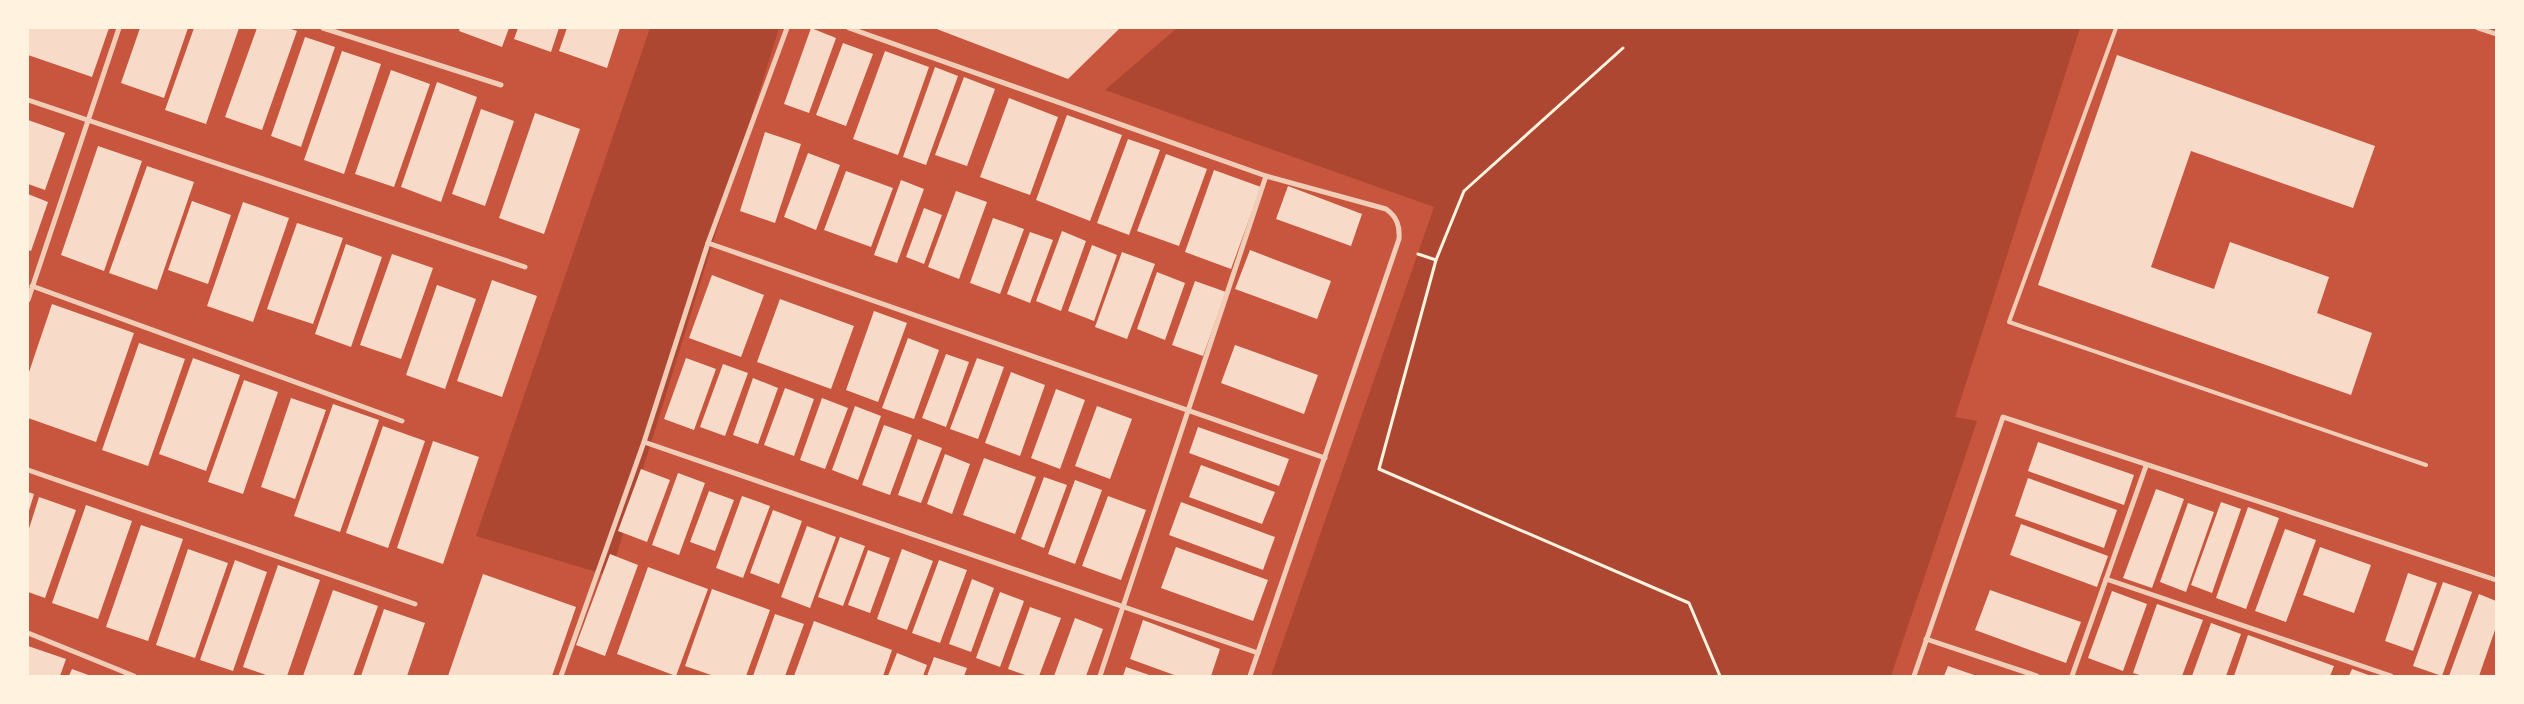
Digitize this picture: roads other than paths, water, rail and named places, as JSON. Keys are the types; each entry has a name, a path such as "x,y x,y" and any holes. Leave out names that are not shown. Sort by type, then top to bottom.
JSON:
{"street":[{"path":"28,300 119,28"},
{"path":"323,28 501,85"},
{"path":"561,676 644,442 708,243 787,28"},
{"path":"849,28 1266,176 1386,209 1393,214 1400,230 1399,239 1250,676"},
{"path":"2478,28 2496,34"},
{"path":"28,100 525,267"},
{"path":"1100,676 1266,176"},
{"path":"708,243 1325,458"},
{"path":"32,286 402,422"},
{"path":"1914,676 2004,417 2146,466 2496,580"},
{"path":"644,442 1258,653"},
{"path":"2072,676 2146,466"},
{"path":"28,470 415,604"},
{"path":"2106,579 2391,676"},
{"path":"28,633 134,676"},
{"path":"1926,640 2037,676"}],"lane":[{"path":"2116,28 2009,322 2426,465"}]}
